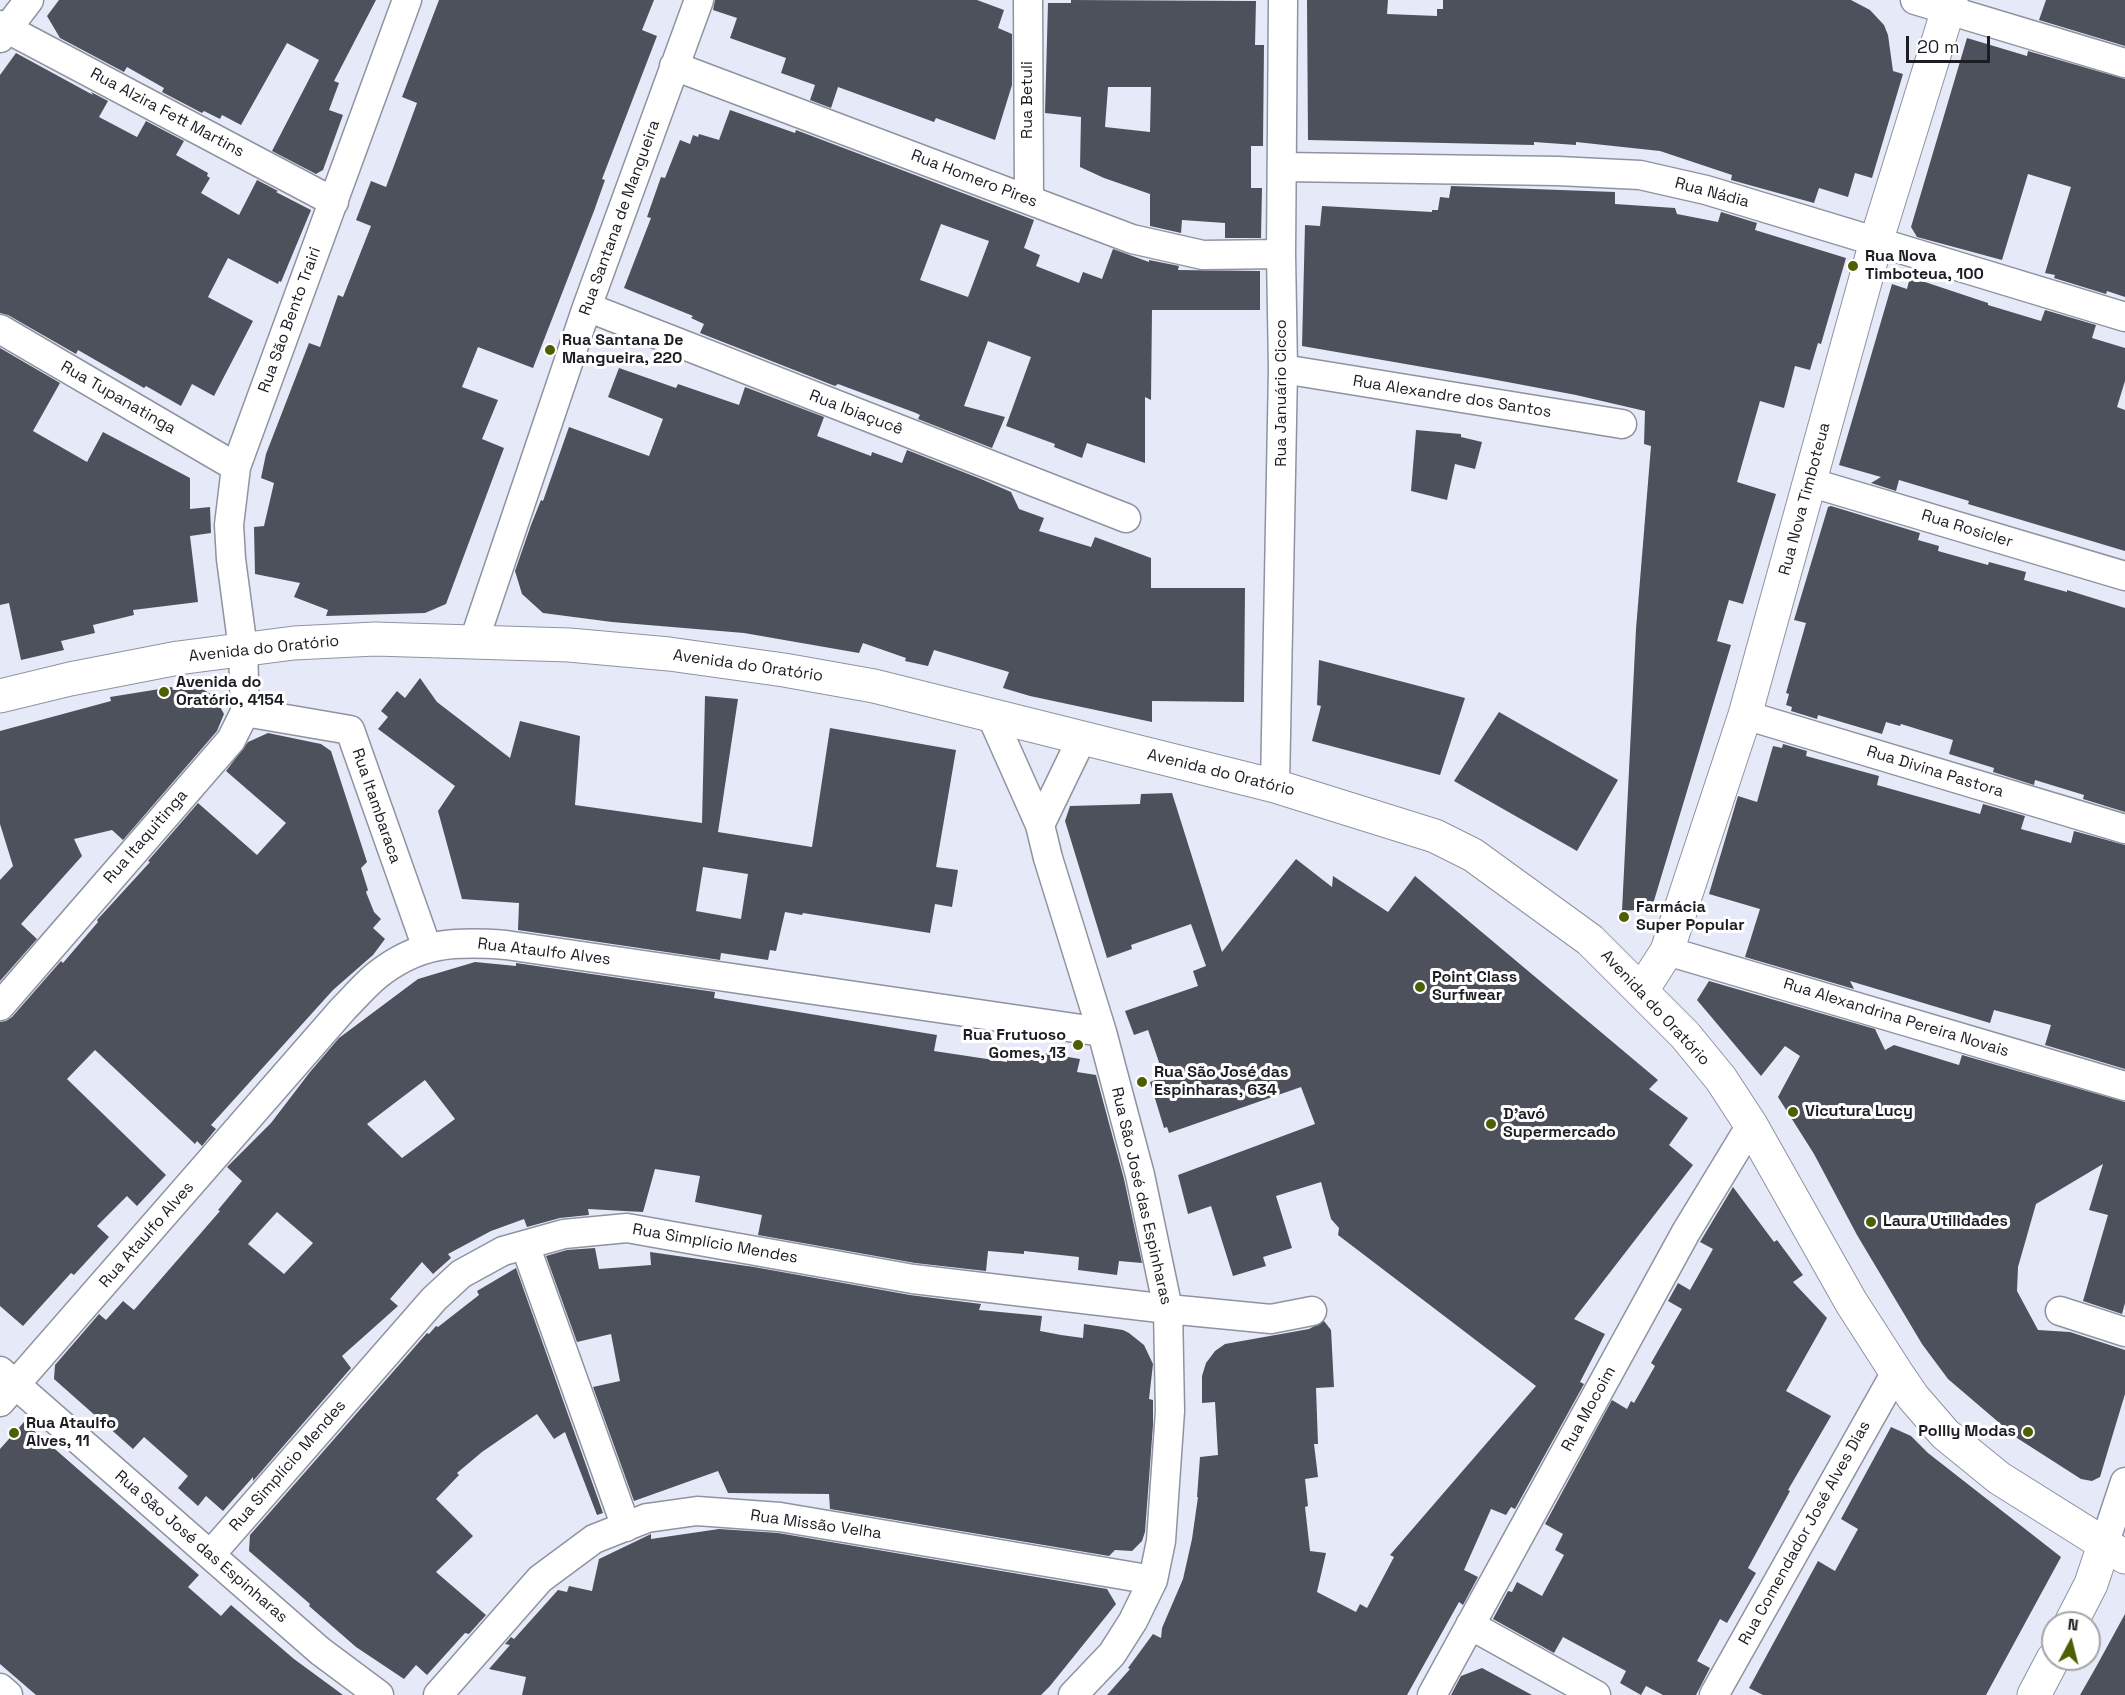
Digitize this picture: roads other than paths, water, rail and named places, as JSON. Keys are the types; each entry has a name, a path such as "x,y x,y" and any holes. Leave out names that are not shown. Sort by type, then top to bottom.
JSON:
{"main road":[{"name":"Rua Nova Timboteua","path":"1642,990 1667,951 1745,715 1876,242 1949,5"},
{"name":"Avenida do Oratório","path":"0,696 136,666 294,643 375,639 474,641 569,645 669,654 784,670 874,686 1275,786 1425,832 1473,855 1590,940 1642,990 1720,1079 1751,1125 1851,1302 1913,1397 1945,1434 1999,1478 2114,1551"},
{"path":"2077,1611 2091,1584 2114,1551"},
{"path":"2034,1695 2047,1671"}],"street":[{"path":"2,31 29,0"},
{"name":"Rua São Bento Trairi","path":"243,649 231,559 229,525 236,467 407,0"},
{"name":"Rua Santana de Mangueira","path":"474,641 587,307 699,0"},
{"name":"Rua Betuli","path":"1028,0 1029,199"},
{"name":"Rua Januário Cicco","path":"1275,786 1283,369 1281,254 1283,0"},
{"path":"1915,0 1949,5 2125,63"},
{"name":"Rua Alzira Fett Martins","path":"2,31 334,202"},
{"name":"Rua Homero Pires","path":"675,66 1132,238 1203,255 1281,254"},
{"name":"Rua Nádia","path":"1283,167 1483,169 1640,176 1706,190 2125,317"},
{"name":"Rua Ibiaçucê","path":"587,307 1126,518"},
{"name":"Rua Tupanatinga","path":"0,329 236,467"},
{"name":"Rua Alexandre dos Santos","path":"1283,369 1622,424"},
{"name":"Rua Rosicler","path":"1809,482 2125,576"},
{"name":"Rua Itaquitinga","path":"0,1006 231,740 245,712 243,649"},
{"name":"Rua Itambaraca","path":"245,712 350,730 427,948"},
{"name":"Rua São José das Espinharas","path":"991,715 1040,825 1048,858 1102,1032 1140,1175 1168,1309 1170,1421 1161,1541 1152,1580 1133,1621 1112,1654 1073,1695"},
{"name":"Rua Divina Pastora","path":"1745,715 2125,829"},
{"path":"1040,825 1082,738"},
{"name":"Rua Ataulfo Alves","path":"5,1386 343,1009 375,977 396,963 427,948 443,944 471,942 506,945 1102,1032"},
{"name":"Rua Alexandrina Pereira Novais","path":"1667,951 2125,1086"},
{"name":"Rua Mocoim","path":"1432,1695 1686,1232 1751,1125"},
{"name":"Rua Simplício Mendes","path":"211,1554 434,1299 461,1274 503,1251 564,1234 627,1228 913,1279 1168,1309 1270,1319 1312,1311"},
{"path":"525,1245 626,1527"},
{"path":"2061,1311 2125,1332"},
{"name":"Rua Comendador José Alves Dias","path":"1714,1695 1896,1372"},
{"name":"Rua São José das Espinharas","path":"5,1386 211,1554 320,1651 379,1695"},
{"path":"2114,1551 2125,1482"},
{"name":"Rua Missão Velha","path":"438,1695 540,1579 594,1539 647,1518 696,1511 780,1517 1152,1580"},
{"path":"1470,1625 1596,1695"},
{"path":"0,1688 8,1695"}],"place":[{"name":"Rua Nova Timboteua, 100","path":"1853,266"},
{"name":"Rua Santana De Mangueira, 220","path":"550,350"},
{"name":"Avenida do Oratório, 4154","path":"164,692"},
{"name":"Farmácia Super Popular","path":"1624,917"},
{"name":"Point Class Surfwear","path":"1420,987"},
{"name":"Rua Frutuoso Gomes, 13","path":"1078,1045"},
{"name":"Rua São José das Espinharas, 634","path":"1142,1082"},
{"name":"Vicutura Lucy","path":"1793,1112"},
{"name":"D'avó Supermercado","path":"1491,1124"},
{"name":"Laura Utilidades","path":"1871,1222"},
{"name":"Pollly Modas","path":"2028,1432"},
{"name":"Rua Ataulfo Alves, 11","path":"14,1433"}]}
